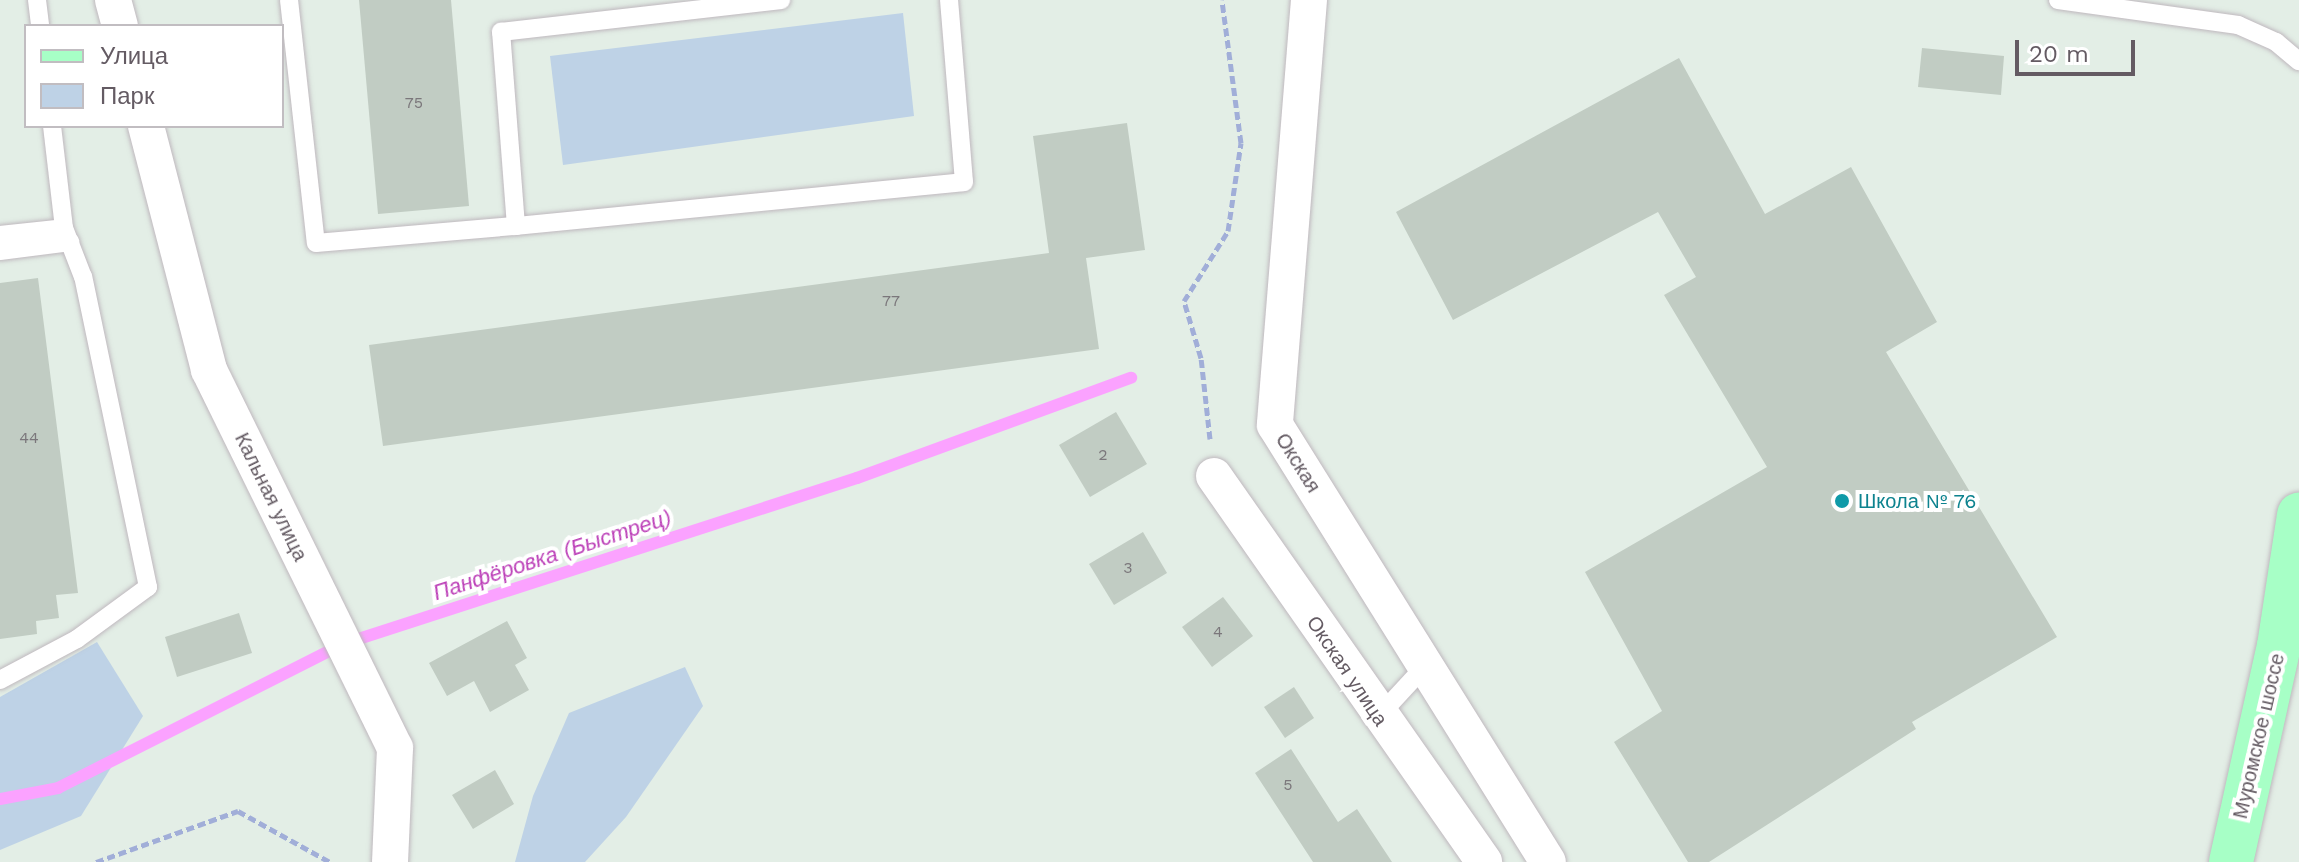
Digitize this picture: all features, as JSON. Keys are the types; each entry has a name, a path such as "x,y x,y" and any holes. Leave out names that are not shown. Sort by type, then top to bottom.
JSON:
{"main road":[{"name":"Муромское шоссе","path":"2231,862 2279,646 2299,515"}],"street":[{"path":"113,0 119,24"},
{"name":"Окская","path":"1309,0 1275,425 1548,862"},
{"name":"Кальная улица","path":"147,128 209,370 395,748 390,862"},
{"name":"Окская улица","path":"1214,476 1378,717 1484,862"}],"lane":[{"path":"37,0 40,24"},
{"path":"289,0 316,243 964,182 949,0"},
{"path":"516,226 501,32 781,0"},
{"path":"2058,0 2238,25 2276,42 2299,61"},
{"path":"0,680 77,639 148,587 83,277 67,235 52,128"},
{"path":"0,235 67,235"},
{"path":"0,251 67,235"},
{"path":"1378,717 1425,666"}],"path":[{"path":"1214,476 1201,358 1184,301 1228,231 1241,143 1222,0"},
{"path":"96,862 238,811 330,862"}],"green space":[{"path":"903,13 914,116 563,165 550,56"},
{"path":"97,642 143,716 81,816 0,850 0,697"},
{"path":"685,667 703,706 626,817 585,862 515,862 533,796 569,713"}],"building":[{"path":"359,0 451,0 469,206 378,214"},
{"path":"1922,48 2004,56 2001,95 1918,87"},
{"name":"Школа № 76","path":"1679,58 1765,214 1851,167 1937,322 1886,352 2057,637 1912,722 1916,729 1709,862 1688,862 1614,742 1662,711 1585,572 1767,467 1664,295 1696,277 1658,212 1453,320 1396,212"},
{"path":"1127,123 1145,250 1086,258 1099,349 383,446 369,345 1049,253 1033,136"},
{"path":"38,278 78,593 56,595 59,618 36,621 37,634 0,639 0,283"},
{"path":"1116,412 1147,464 1090,497 1059,445"},
{"path":"1143,532 1167,573 1114,605 1089,564"},
{"path":"1223,597 1253,636 1212,667 1182,627"},
{"path":"239,613 252,653 177,677 165,637"},
{"path":"507,621 527,658 515,665 529,690 490,712 474,681 447,696 429,663"},
{"path":"1294,687 1314,718 1285,738 1264,707"},
{"path":"1291,749 1338,822 1357,809 1392,862 1313,862 1255,773"},
{"path":"495,770 514,804 473,829 452,795"}],"waterway":[{"name":"Панфёровка (Быстрец)","path":"0,799 58,788 343,644 857,478 1131,378"}],"place":[{"name":"Школа № 76","path":"1842,501"}]}
